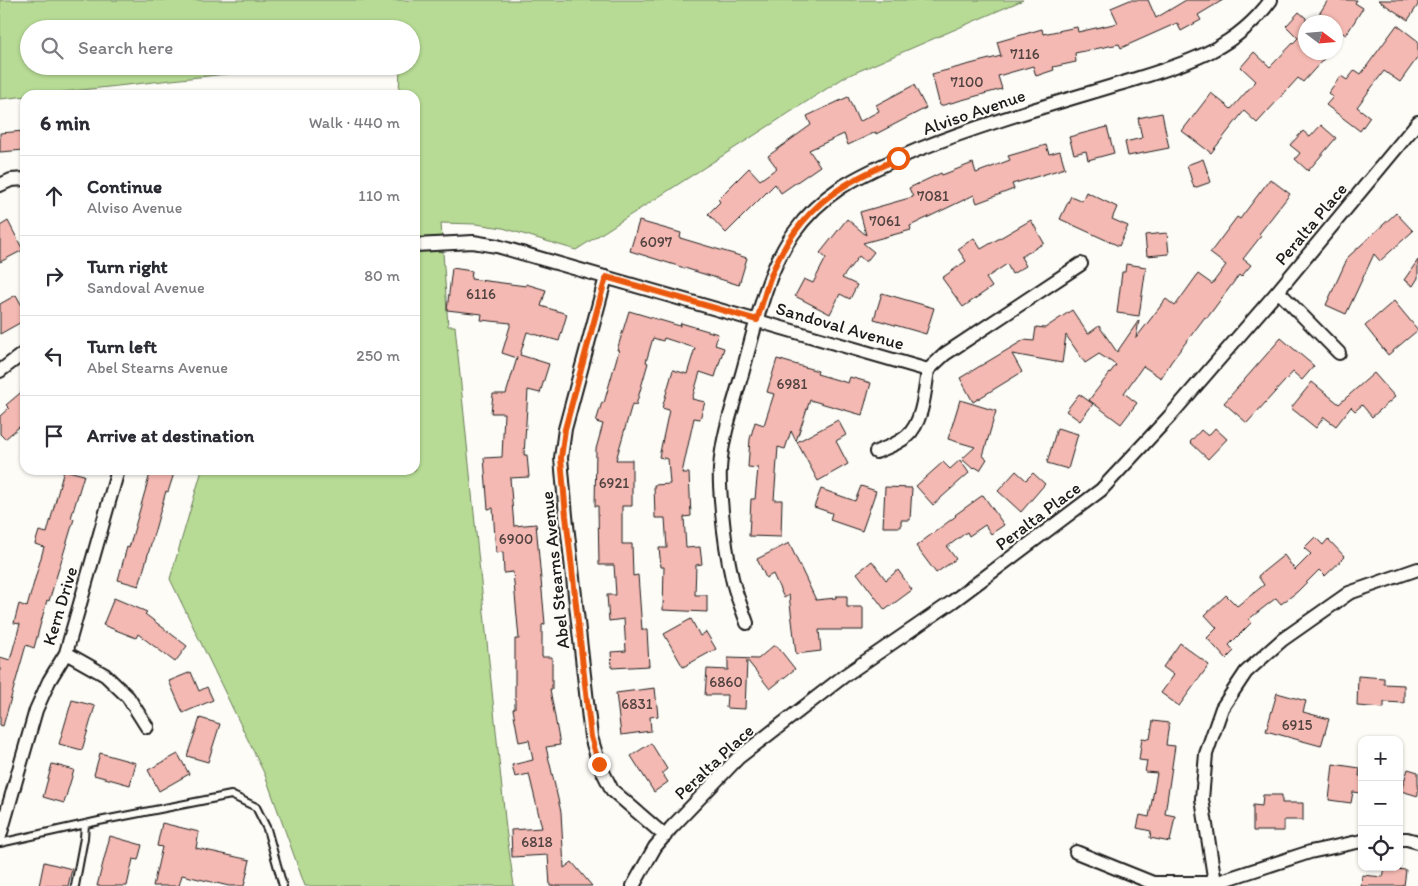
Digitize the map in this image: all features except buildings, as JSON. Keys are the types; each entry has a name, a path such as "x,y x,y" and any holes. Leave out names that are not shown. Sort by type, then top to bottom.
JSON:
{"street":[{"name":"Alviso Avenue","path":"747,623 732,580 724,535 720,470 724,440 757,320 774,267 794,233 823,202 839,189 859,177 898,158 973,129 1200,57 1232,38 1251,23 1271,0"},
{"name":"Peralta Place","path":"633,886 655,848 738,758 844,676 952,602 1102,490 1170,417 1278,291 1418,122"},
{"path":"0,185 11,180 20,179"},
{"name":"Sandoval Avenue","path":"420,245 473,242 498,246 928,370"},
{"path":"876,452 898,443 908,436 916,426 924,398 928,370 945,354 1081,264"},
{"name":"Abel Stearns Avenue","path":"606,277 565,429 561,458 566,516 591,737 596,755 612,790 665,836"},
{"path":"1278,291 1339,353"},
{"path":"0,371 20,356"},
{"name":"Kern Drive","path":"0,836 36,710 66,653 117,475"},
{"path":"1215,883 1202,799 1206,754 1222,708 1246,672 1282,640 1349,593 1418,569"},
{"path":"66,653 105,675 128,697 147,726"},
{"path":"1403,839 1418,842"},
{"path":"1076,852 1153,883 1215,883 1310,852 1358,842"}],"lane":[{"path":"0,843 231,795 256,807 267,829 283,886"},
{"path":"75,886 85,824"}],"green space":[{"path":"0,0 1023,0 845,77 576,250 503,228 476,224 441,223 448,326 455,326 506,829 514,886 305,886 265,775 170,579 201,475 420,475 420,90 399,90 400,75 420,75 420,20 20,20 20,75 217,75 81,90 20,90 20,97 0,99"}],"route":[{"path":"599,764 591,737 561,458 565,429 606,277 757,320 774,267 794,233 823,202 839,189 898,158"}]}
